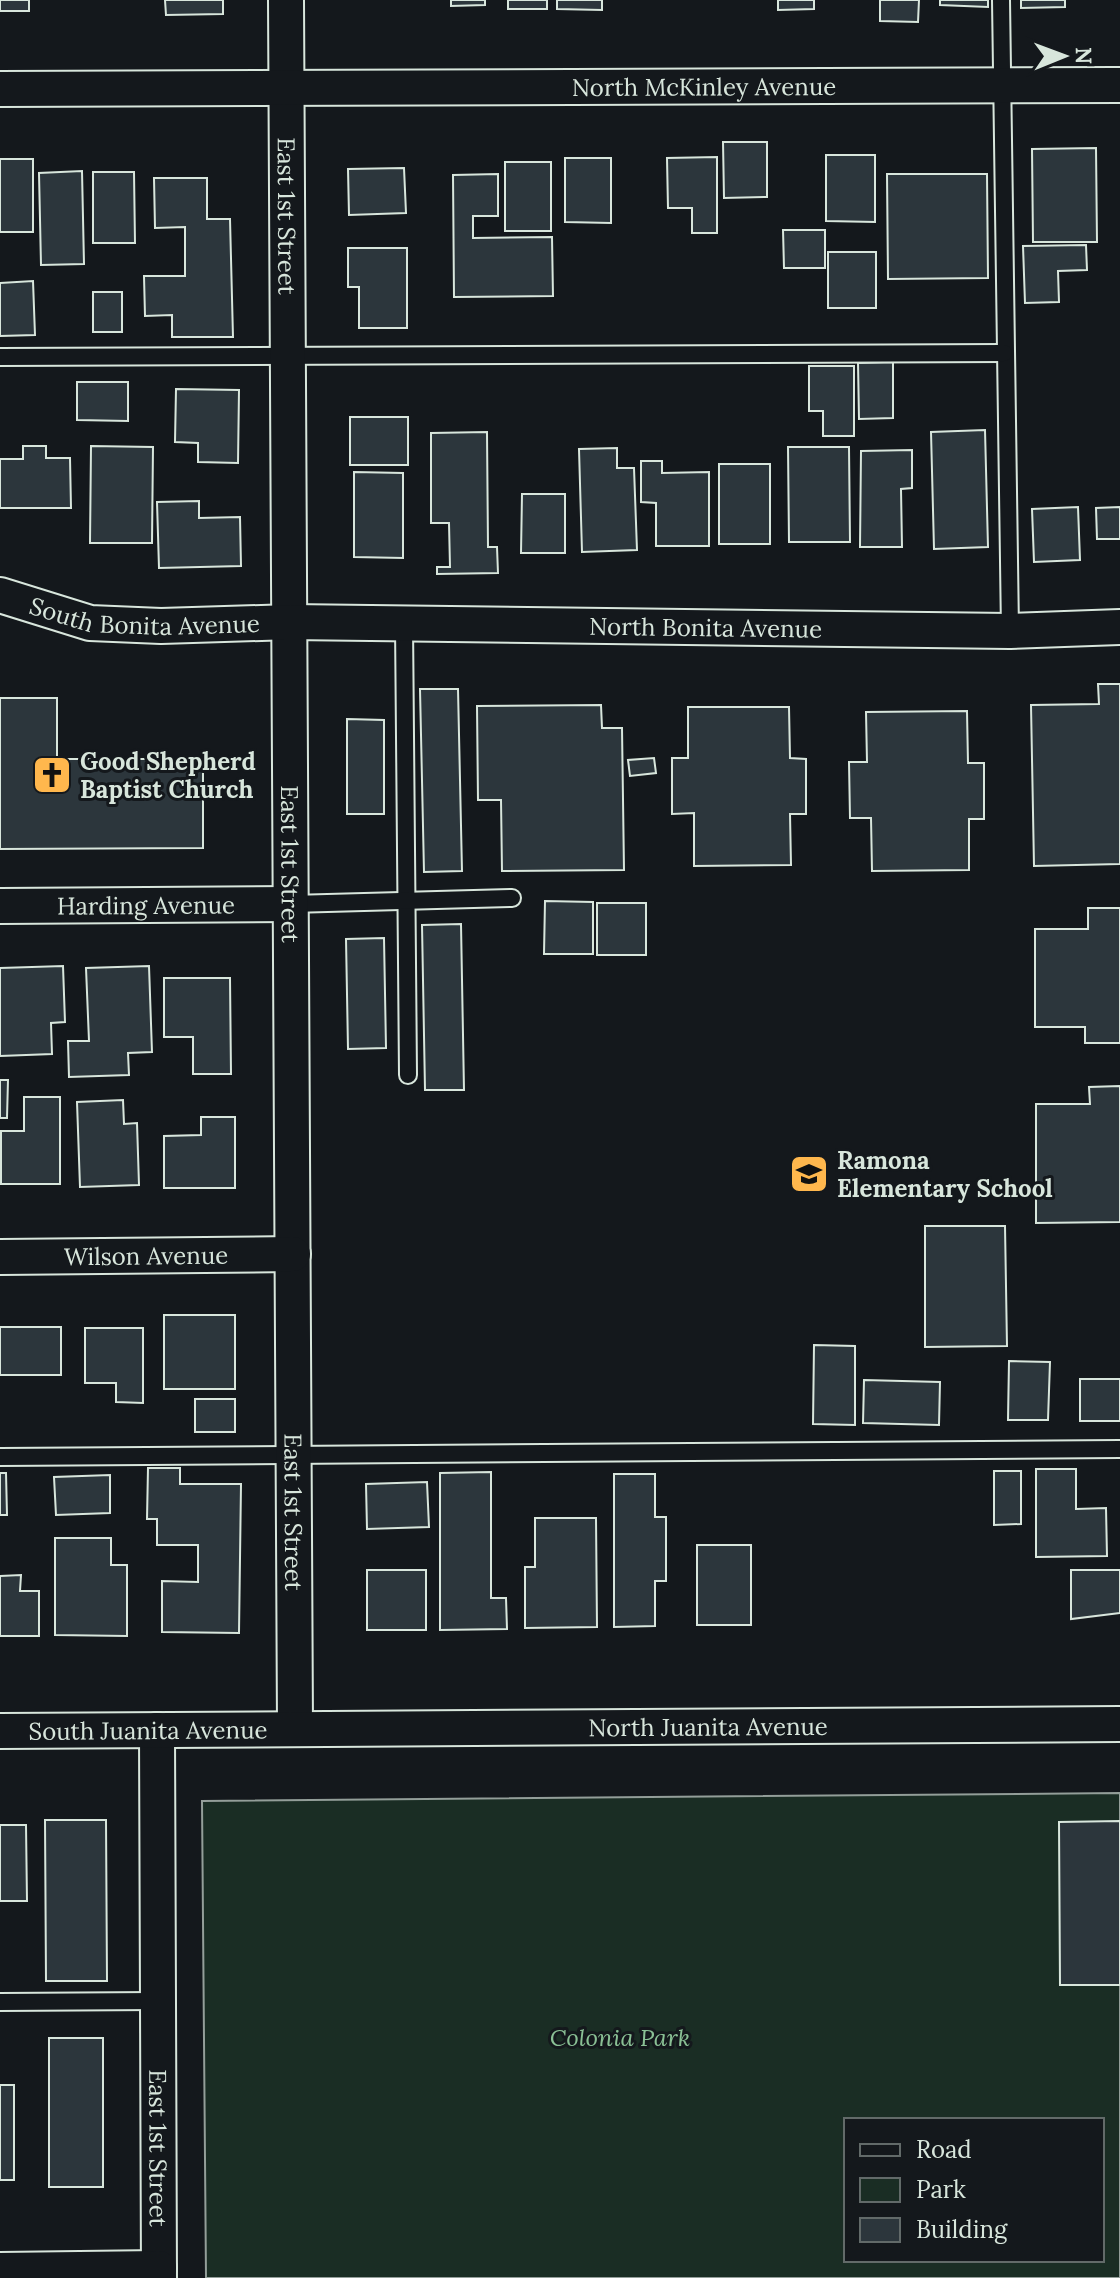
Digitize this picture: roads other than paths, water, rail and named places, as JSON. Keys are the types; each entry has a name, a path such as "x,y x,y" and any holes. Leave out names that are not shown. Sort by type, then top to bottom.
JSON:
{"street":[{"name":"East 1st Street","path":"286,0 296,1455 295,1726"},
{"name":"North McKinley Avenue","path":"0,89 286,85 1120,85"},
{"name":"South Bonita Avenue","path":"0,595 90,623 161,626 291,622"},
{"name":"North Bonita Avenue","path":"291,622 1010,631 1120,627"},
{"name":"Harding Avenue","path":"0,906 291,904"},
{"name":"Wilson Avenue","path":"0,1257 293,1254"},
{"name":"North Juanita Avenue","path":"295,1726 1120,1724"},
{"name":"South Juanita Avenue","path":"0,1731 295,1726"},
{"name":"East 1st Street","path":"157,1730 159,2273"},
{"path":"0,2270 159,2273"}],"lane":[{"path":"1001,0 1010,631"},
{"path":"0,357 1004,353"},
{"path":"404,623 408,1075"},
{"path":"291,904 512,898"},
{"path":"0,1457 1120,1449"},
{"path":"0,2002 156,2001"}],"place":[{"name":"Good Shepherd Baptist Church","path":"52,775"},
{"name":"Ramona Elementary School","path":"809,1174"}],"park label":[{"name":"Colonia Park","path":"620,2037"}]}
